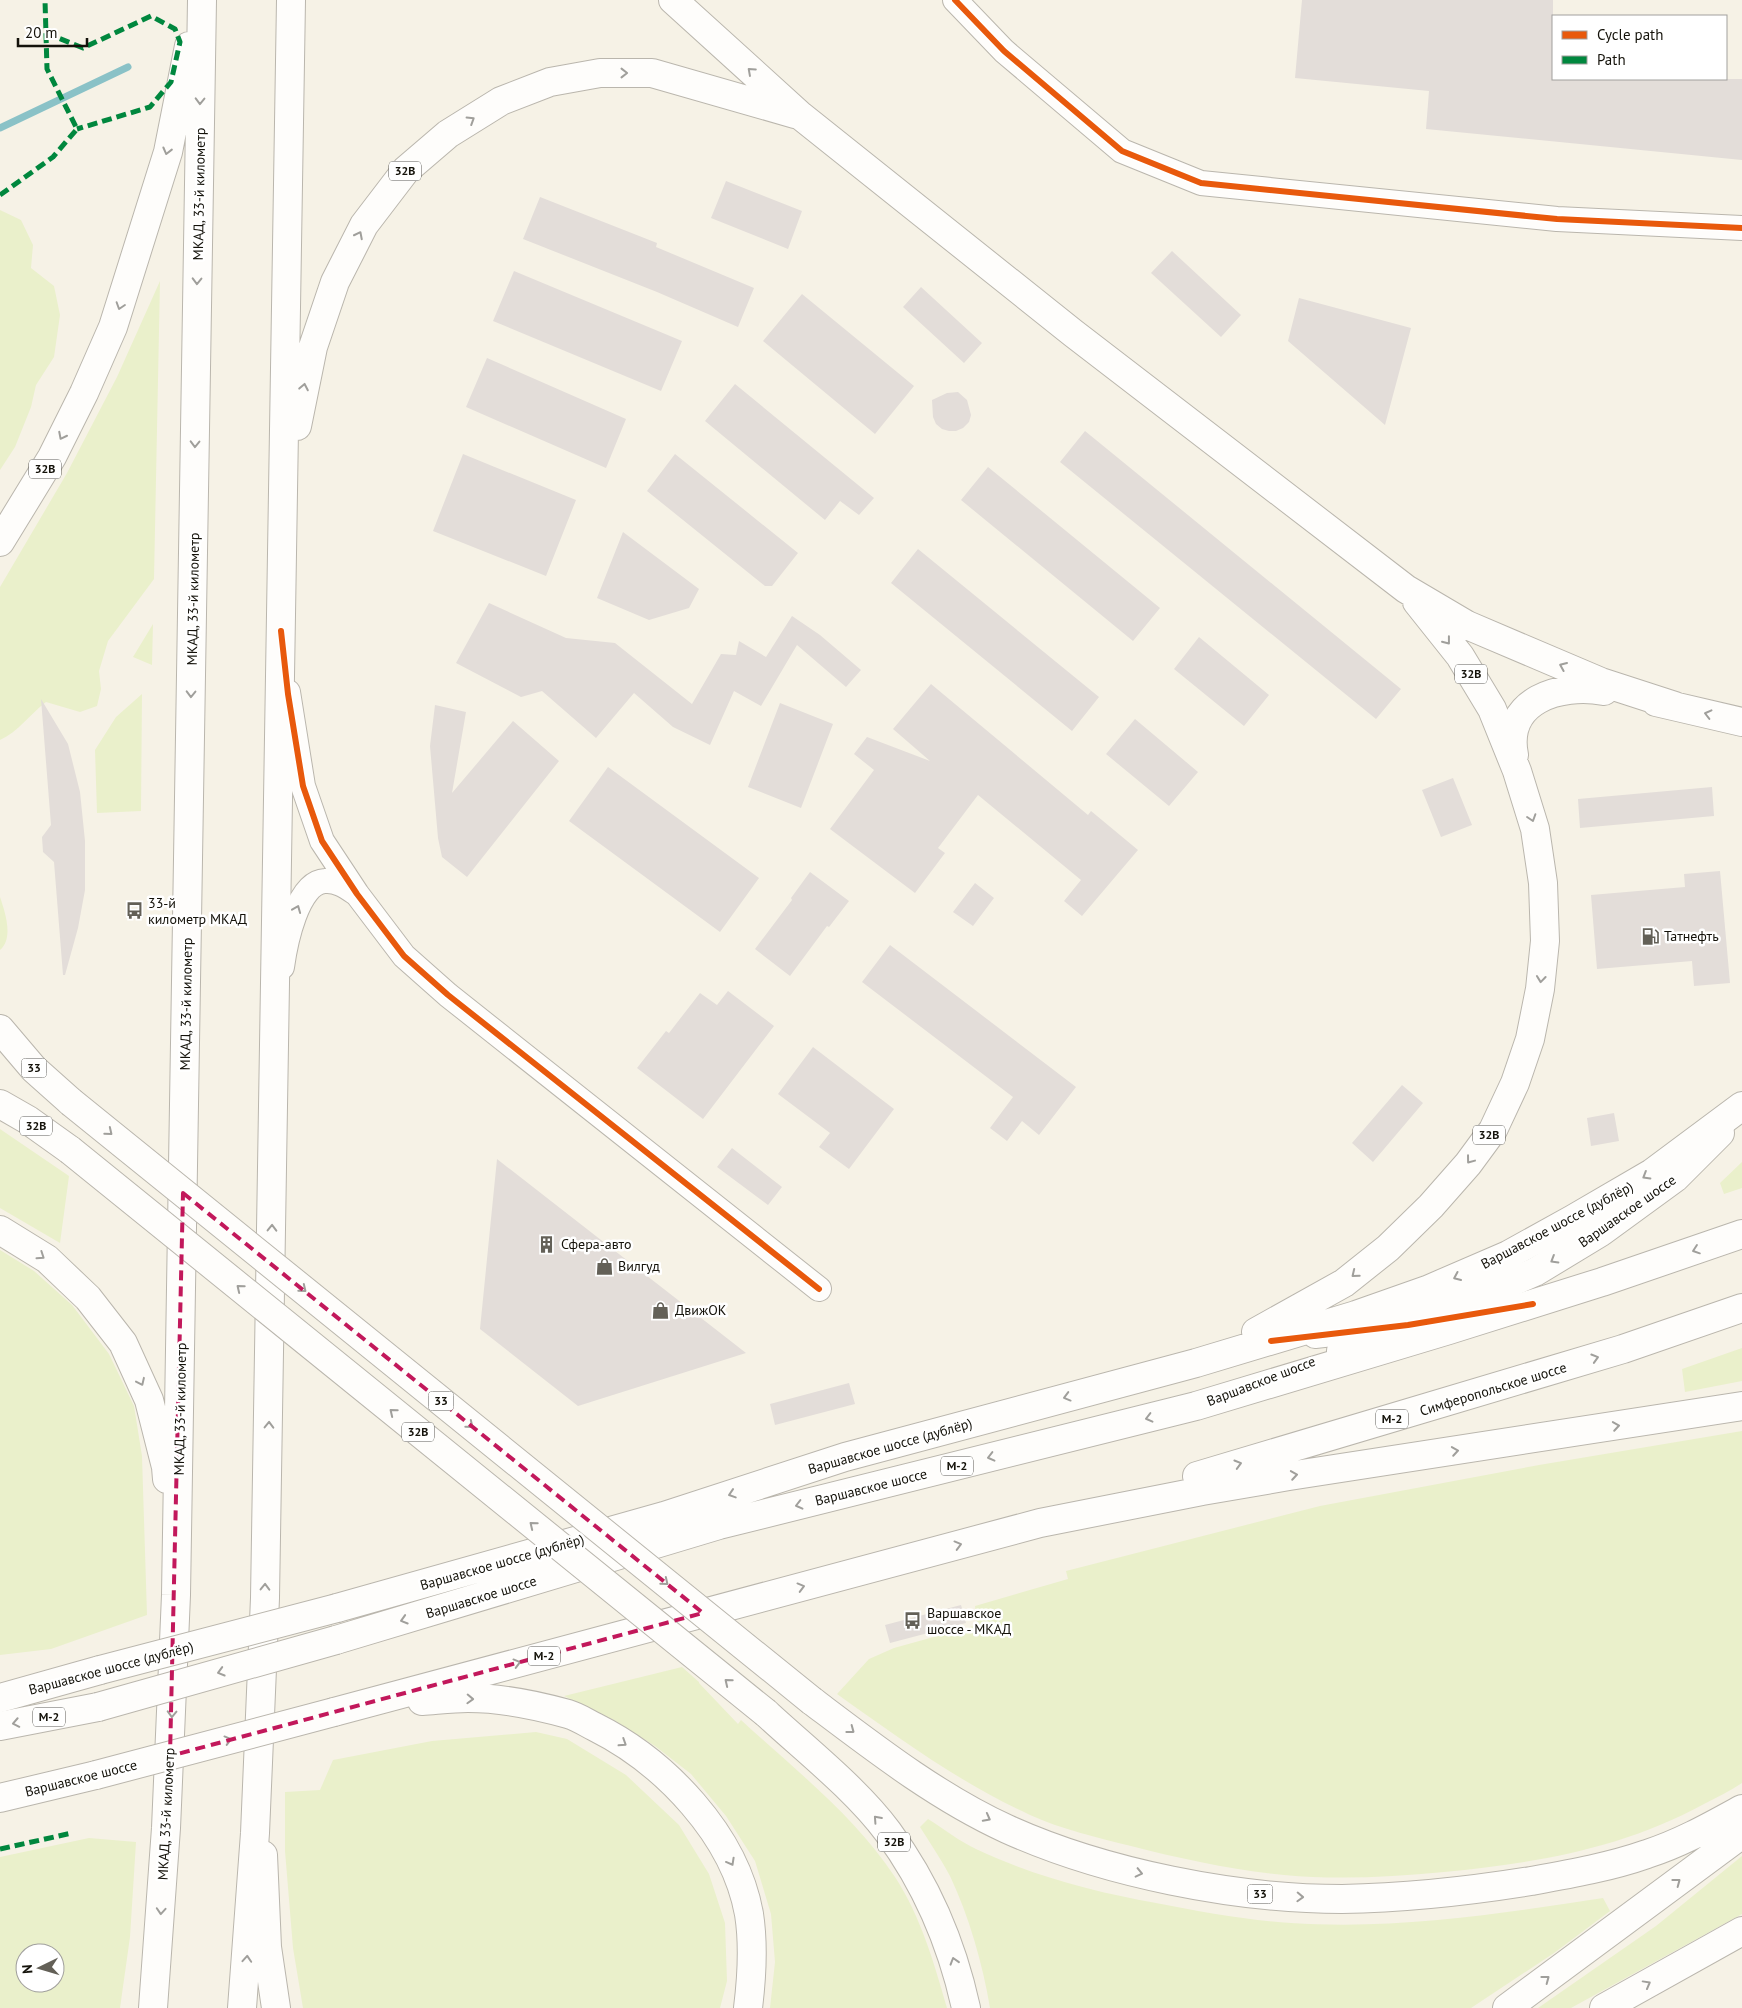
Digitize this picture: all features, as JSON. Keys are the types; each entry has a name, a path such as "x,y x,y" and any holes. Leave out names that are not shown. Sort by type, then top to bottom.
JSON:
{"main road":[{"name":"32B","path":"0,542 52,457 84,393 113,327 168,152 191,35 195,0"},
{"name":"МКАД, 33-й километр","path":"153,2008 166,1828 176,1595 202,0"},
{"path":"242,2008 255,1834 261,1716 270,1357 291,0"},
{"path":"672,0 800,116 1073,333 1406,589 1467,625 1601,682 1675,706"},
{"name":"32B","path":"282,574 292,449 312,347 335,282 364,225 406,170 448,134 501,101 550,82 600,73 652,73 800,116"},
{"name":"32B","path":"1196,1363 1300,1310 1344,1283 1388,1248 1431,1206 1468,1164 1493,1130 1515,1083 1530,1039 1540,989 1545,941 1543,883 1536,829 1517,771 1492,709 1460,656 1406,589"},
{"path":"1517,771 1511,742 1517,718 1539,698 1563,689 1588,688 1742,722"},
{"name":"33","path":"0,1030 34,1069 71,1102 812,1701 872,1746 960,1804 1006,1828 1055,1849 1104,1864 1161,1878 1220,1889 1285,1897 1342,1899 1409,1896 1486,1888 1604,1866 1648,1854 1693,1835 1742,1809"},
{"name":"32B","path":"0,1104 28,1120 70,1150 766,1713 854,1794 887,1831 915,1872 938,1916 954,1960 966,2008"},
{"name":"Варшавское шоссе (дублёр)","path":"0,1698 337,1608 664,1516 844,1457 1196,1363 1356,1315 1427,1290 1508,1255 1652,1173 1742,1106"},
{"name":"Варшавское шоссе","path":"0,1726 98,1707 336,1640 719,1526 1196,1406 1408,1325 1535,1272 1601,1232 1674,1178 1742,1110"},
{"path":"0,1230 47,1259 88,1298 123,1343 149,1400 166,1467 176,1595"},
{"name":"М-2","path":"1196,1406 1533,1304 1742,1234"},
{"name":"Симферопольское шоссе","path":"1040,1523 1614,1352 1742,1308"},
{"name":"Варшавское шоссе","path":"0,1798 96,1776 1040,1523 1202,1490 1742,1406"},
{"path":"334,1712 399,1702 468,1698 523,1703 570,1715 610,1734 650,1761 678,1787 710,1826 734,1868 749,1913 753,1962 748,2008"},
{"path":"261,1716 262,1843 267,1947 276,2008"},
{"path":"1507,2008 1742,1834"},
{"path":"1604,2008 1742,1931"}],"street":[{"path":"956,0 1004,50 1122,151 1201,183 1557,219 1742,228"},
{"path":"281,631 288,694 303,786 322,841 357,894 404,956 448,995 819,1289"},
{"path":"275,1043 283,963 296,908 308,889 324,880 342,884 357,894"},
{"path":"1271,1341 1408,1325 1533,1304"}],"highlighted area":[{"path":"183,1193 703,1613 170,1756"}],"green space":[{"path":"0,210 21,220 33,245 31,268 54,286 60,315 54,357 36,385 31,407 15,447 0,470"},
{"path":"160,281 154,579 108,641 99,671 101,689 97,706 80,712 46,702 18,728 0,740 0,587 67,473 117,377"},
{"path":"153,624 152,665 133,657"},
{"path":"142,694 141,811 97,813 95,750 116,717"},
{"path":"0,897 6,917 7,939 0,950"},
{"path":"0,1129 69,1176 60,1243 0,1208"},
{"path":"1742,1162 1742,1188 1724,1194 1720,1183"},
{"path":"0,1250 34,1271 72,1305 109,1354 134,1406 142,1456 147,1615 51,1649 0,1655"},
{"path":"1742,1348 1742,1381 1685,1392 1682,1369"},
{"path":"1742,1431 1742,1783 1673,1819 1610,1843 1577,1852 1512,1864 1444,1872 1384,1876 1304,1877 1207,1864 1093,1836 1054,1825 1030,1815 979,1789 955,1774 837,1694 869,1659 894,1648 977,1625 975,1606 1068,1579 1066,1571 1320,1506 1539,1465"},
{"path":"682,1667 699,1682 738,1724 741,1720 843,1813 879,1855 895,1877 912,1908 932,1957 947,2008 770,2008 775,1962 771,1914 755,1861 726,1816 691,1774 655,1746 614,1720 564,1696"},
{"path":"536,1732 567,1739 626,1775 679,1825 709,1874 725,1923 727,1981 720,2008 303,2008 293,1948 285,1851 285,1792 320,1790 333,1760 432,1741"},
{"path":"928,1819 976,1849 998,1859 1064,1882 1110,1894 1240,1918 1330,1925 1409,1922 1487,1915 1603,1898 1610,1911 1554,1953 1471,2008 990,2008 979,1958 963,1907 950,1876 920,1827"},
{"path":"89,1838 136,1842 130,1937 120,2008 0,2008 0,1857"},
{"path":"1742,1856 1742,1914 1571,2008 1538,2008 1656,1926"}],"building":[{"path":"1302,0 1553,0 1552,80 1742,79 1742,160 1426,129 1429,91 1295,78"},
{"path":"726,181 802,211 788,249 711,218"},
{"path":"540,197 657,243 656,247 754,288 738,327 657,292 523,239"},
{"path":"1172,251 1241,315 1221,337 1151,273"},
{"path":"514,271 682,341 661,391 493,321"},
{"path":"921,287 982,343 964,363 903,307"},
{"path":"802,294 914,386 875,434 763,341"},
{"path":"1299,298 1411,328 1385,425 1288,341"},
{"path":"487,358 626,419 606,468 466,407"},
{"path":"735,384 874,498 859,515 840,501 825,520 705,421"},
{"path":"958,392 967,400 971,415 969,422 963,428 956,431 942,429 936,424 933,417 932,400 947,393"},
{"path":"1085,431 1401,689 1376,719 1060,462"},
{"path":"463,454 576,500 546,576 433,531"},
{"path":"675,454 798,553 772,586 765,586 647,491"},
{"path":"988,467 1160,608 1133,641 961,500"},
{"path":"623,532 699,589 689,608 649,620 597,598"},
{"path":"918,549 1099,697 1072,731 891,583"},
{"path":"489,603 566,638 615,643 692,704 721,654 736,655 739,641 766,657 792,616 820,635 861,670 846,687 797,645 761,706 734,691 710,745 673,727 634,693 596,738 542,691 521,697 456,663"},
{"path":"1199,637 1269,695 1244,726 1174,669"},
{"path":"931,684 1088,815 1091,811 1138,850 1082,916 1064,901 1081,880 978,795 938,848 945,853 915,893 830,829 874,770 854,754 867,737 930,761 893,729"},
{"path":"41,699 68,744 80,792 85,841 85,890 78,928 65,975 63,975 54,862 43,852 42,837 51,825"},
{"path":"780,703 833,724 801,808 748,787"},
{"path":"435,705 466,712 452,793 513,721 559,761 467,877 442,857 438,838 430,746"},
{"path":"1135,719 1198,772 1169,806 1106,754"},
{"path":"608,767 759,878 720,932 569,821"},
{"path":"1453,778 1472,825 1441,837 1422,790"},
{"path":"1712,787 1714,816 1580,828 1578,799"},
{"path":"1720,871 1730,983 1694,986 1692,961 1597,969 1591,895 1685,887 1684,874"},
{"path":"810,872 849,901 829,927 827,926 790,976 755,949 792,900 791,898"},
{"path":"975,883 994,898 973,926 953,912"},
{"path":"890,945 1076,1087 1039,1135 1022,1121 1007,1141 990,1128 1013,1097 862,982"},
{"path":"728,991 774,1026 703,1119 637,1068 666,1031 669,1033 700,993 717,1005"},
{"path":"813,1047 894,1109 849,1169 819,1147 830,1133 778,1094"},
{"path":"1402,1085 1423,1103 1373,1162 1352,1143"},
{"path":"1614,1113 1619,1141 1591,1146 1587,1118"},
{"path":"732,1148 782,1187 768,1205 717,1167"},
{"name":"Сфера-авто","path":"497,1159 746,1353 578,1406 480,1329"},
{"path":"849,1383 855,1404 775,1425 770,1404"},
{"path":"961,1605 966,1623 890,1643 885,1625"}],"waterway":[{"path":"0,128 128,67"}],"marked path":[{"path":"0,195 53,157 77,129 47,69 45,0"},
{"path":"46,33 83,48 151,16 175,29 180,42 171,82 150,107 77,129"},
{"path":"0,1849 72,1833"}],"cycle path":[{"path":"955,0 1004,51 1122,151 1201,183 1557,219 1742,228"},
{"path":"281,631 288,694 303,786 322,841 357,894 404,956 448,995 819,1289"},
{"path":"1271,1341 1408,1325 1533,1304"}],"place":[{"name":"33-й километр МКАД","path":"134,911"},
{"name":"Татнефть","path":"1650,936"},
{"name":"Сфера-авто","path":"547,1244"},
{"name":"Вилгуд","path":"604,1266"},
{"name":"ДвижОК","path":"661,1310"},
{"name":"Варшавское шоссе - МКАД","path":"913,1621"}]}
